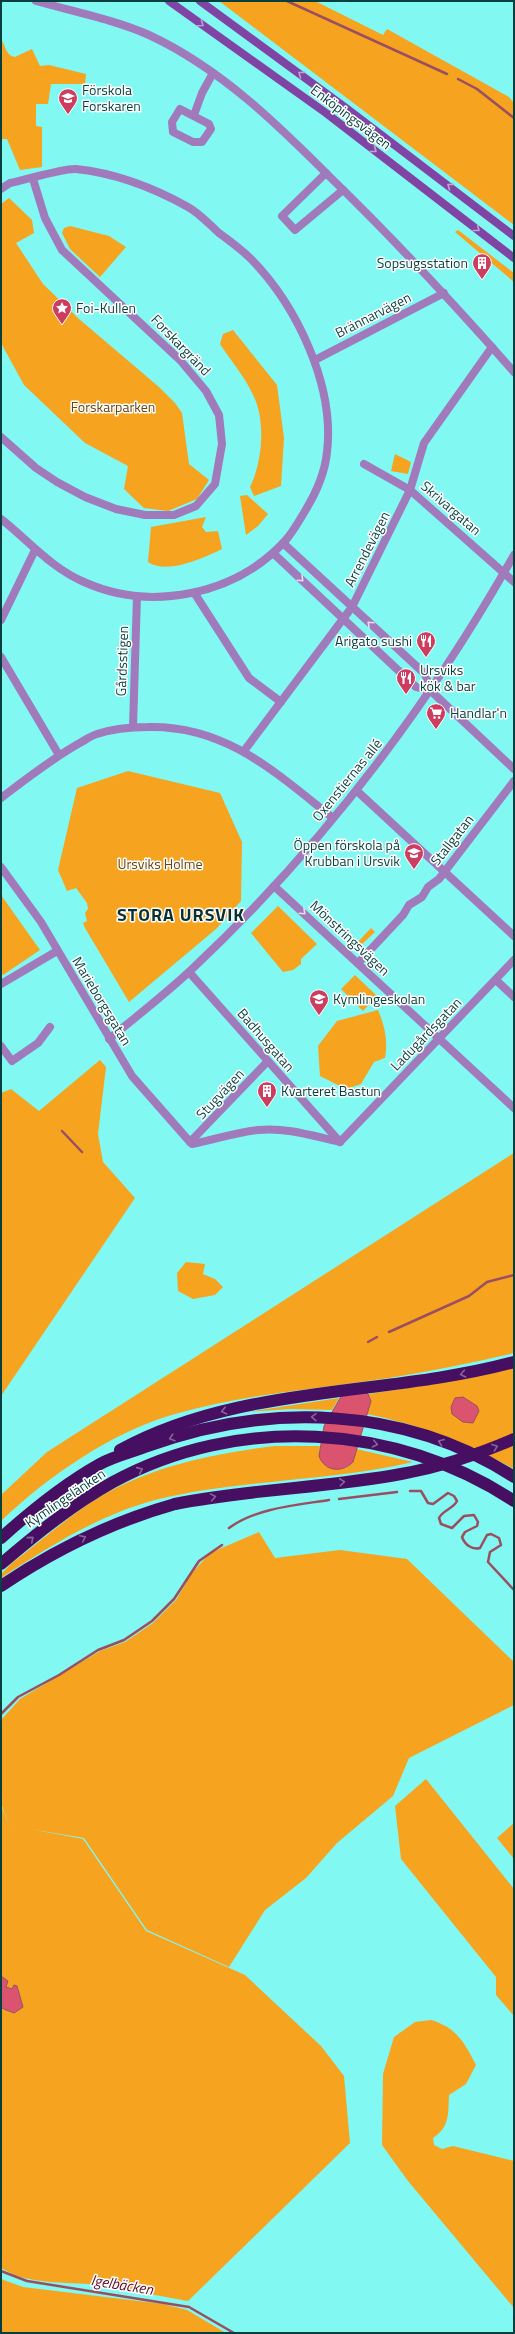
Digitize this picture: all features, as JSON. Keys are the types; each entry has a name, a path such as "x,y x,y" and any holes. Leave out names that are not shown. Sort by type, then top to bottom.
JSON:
{"highway":[{"path":"101,1463 140,1439 204,1416 262,1404 443,1378 502,1366 514,1362"},
{"name":"Kymlingelänken","path":"1,1538 54,1494 101,1463 192,1431 227,1423 265,1418 292,1417 344,1419 404,1429 462,1449 514,1477"},
{"name":"Kymlingelänken","path":"1,1564 71,1508 114,1482 139,1470 201,1448 267,1437 316,1436 370,1443 399,1449 474,1477 514,1501"},
{"path":"1,1586 58,1550 104,1528 174,1504 230,1494 347,1482 401,1474 450,1463 514,1439"}],"main road":[{"name":"Enköpingsvägen","path":"169,1 326,113 514,258"},
{"name":"Enköpingsvägen","path":"200,1 346,108 514,236"}],"street":[{"path":"36,1 147,34 213,74 268,116 444,293 514,372"},
{"path":"194,115 202,93 213,74"},
{"path":"180,109 194,115 209,124 211,129 202,142 193,142 173,132 172,122 180,109"},
{"path":"1,189 10,183 74,169 114,176 143,186 190,208 251,259 275,288 304,336 315,360 327,404 327,453 321,478 313,498 284,543 252,569 227,582 195,594 168,597 137,596 112,592 84,582 57,566 35,550 1,520"},
{"path":"326,173 282,216 295,230 343,190"},
{"name":"Forskargränd","path":"1,437 36,468 64,486 85,497 116,508 145,515 174,515 196,506 215,484 222,444 219,415 206,391 180,360 62,250 45,218 33,179"},
{"name":"Brännarvägen","path":"315,360 444,293"},
{"name":"Arrendevägen","path":"244,751 320,652 352,607 410,490 424,443 492,347"},
{"name":"Skrivargatan","path":"364,464 410,490 514,582"},
{"path":"284,543 408,660 425,674 431,691 514,769"},
{"path":"1,620 35,550"},
{"path":"273,553 416,687 431,691"},
{"name":"Oxenstiernas allé","path":"109,1039 189,972 274,886 357,791 431,691 470,633 514,555"},
{"path":"195,594 249,678 281,702"},
{"name":"Gårdsstigen","path":"133,727 137,596"},
{"path":"399,671 408,660"},
{"path":"2,663 59,755"},
{"path":"1,798 59,755 96,734 133,727 168,726 209,735 244,751 270,768 333,818"},
{"name":"Stallgatan","path":"358,963 403,915 409,905 422,897 428,887 439,879 443,871 514,781"},
{"path":"357,791 514,936"},
{"name":"Marieborgsgatan","path":"1,867 41,922 132,1076 190,1142"},
{"name":"Mönstringsvägen","path":"274,886 514,1108"},
{"path":"1,984 57,951"},
{"name":"Ladugårdsgatan","path":"340,1142 514,960"},
{"name":"Badhusgatan","path":"189,972 340,1142"},
{"path":"496,980 514,997"},
{"path":"1,1046 12,1061 38,1043 50,1027"},
{"name":"Stugvägen","path":"190,1142 268,1062"},
{"path":"190,1142 192,1144 258,1130 294,1131 340,1142"}],"green space":[{"path":"219,1 315,1 383,35 387,29 509,97 514,103 514,225"},
{"path":"1,39 7,52 12,56 15,57 32,49 40,66 49,65 86,74 85,84 51,84 48,104 36,104 36,126 42,127 42,167 20,170 7,139 1,139"},
{"name":"Forskarparken","path":"9,198 32,220 34,233 16,243 43,284 79,319 159,387 175,403 182,413 189,464 209,480 197,499 168,511 144,508 124,489 128,466 85,443 24,385 1,343 1,204"},
{"path":"70,226 109,236 126,247 100,277 70,249 62,233 64,228"},
{"path":"458,230 514,273 514,282 455,232"},
{"path":"233,330 277,385 284,438 281,486 254,496 250,487 260,455 260,418 258,407 251,390 220,344 223,334"},
{"path":"395,454 411,462 408,474 391,471"},
{"path":"247,495 268,514 258,526 246,535 240,496"},
{"path":"206,517 202,527 206,532 218,531 222,549 205,557 175,566 156,566 148,562 151,527"},
{"name":"Ursviks Holme","path":"128,771 220,793 242,842 241,901 216,929 129,1002 85,928 83,923 87,921 85,913 88,909 87,903 76,888 67,891 58,870 77,788"},
{"path":"1,895 40,950 3,975 1,973"},
{"path":"278,906 317,944 301,959 301,964 293,970 283,972 251,933"},
{"path":"371,928 375,932 359,947 356,944"},
{"path":"355,975 377,996 363,1011 341,989"},
{"path":"378,1010 385,1034 385,1058 374,1062 361,1084 346,1089 320,1076 318,1046 337,1021"},
{"path":"100,1060 106,1067 98,1134 103,1162 135,1198 1,1396 1,1093 11,1089 39,1111"},
{"path":"514,1153 514,1353 452,1367 389,1378 228,1401 175,1414 128,1432 82,1457 39,1488 1,1521 1,1495 47,1452"},
{"path":"186,1262 205,1264 203,1274 215,1279 223,1287 215,1295 193,1299 178,1291 177,1273"},
{"path":"514,1368 514,1469 479,1451 443,1436 387,1418 367,1414 371,1401 368,1394 440,1383"},
{"path":"339,1398 332,1410 290,1409 247,1412"},
{"path":"275,1446 320,1446 319,1456 346,1468 353,1462 356,1449 413,1462 381,1469 219,1488 155,1500 134,1506 94,1523 37,1555 1,1578 1,1574 12,1563 68,1519 108,1492 130,1481 201,1458"},
{"path":"259,1532 275,1558 340,1550 407,1559 514,1662 514,1705 409,1758 393,1796 337,1843 306,1878 265,1910 229,1967 147,1930 84,1838 30,1829 83,1839 146,1931 245,1975 321,2046 344,2076 350,2143 188,2301 120,2288 48,2282 24,2278 1,2268 1,2008 3,2010 23,2007 17,1986 12,1989 6,1987 8,1981 1,1976 1,1805 9,1825 1,1803 1,1720 20,1699 100,1651 125,1642 153,1623 176,1600 192,1573 210,1553"},
{"path":"426,1779 514,1889 514,2016 496,1995 496,1977 401,1859 395,1806"},
{"path":"514,1823 514,1859 497,1838"},
{"path":"431,2020 447,2027 459,2037 468,2049 476,2065 466,2084 449,2095 447,2120 443,2129 433,2138 434,2145 442,2149 453,2146 514,2161 514,2308 408,2181 382,2145 383,2074 394,2037 415,2022"},
{"path":"1,2279 23,2287 163,2304 187,2310 226,2333 1,2333"}],"shaded area":[{"path":"356,1389 368,1394 371,1401 353,1462 344,1468 329,1468 319,1456 324,1426 343,1393"},
{"path":"463,1397 477,1406 479,1411 473,1423 463,1422 452,1414 451,1407 455,1398"},
{"path":"1,1976 8,1981 6,1987 12,1989 14,1985 17,1986 23,2007 14,2013 1,2008"}],"waterway":[{"path":"287,1 447,74"},
{"path":"458,79 477,89 514,118"},
{"path":"62,1131 82,1152"},
{"path":"389,1332 469,1296 487,1282 514,1275"},
{"path":"368,1342 377,1337"},
{"path":"410,1491 421,1491 428,1503 433,1504 448,1493 454,1496 457,1501 455,1504 439,1518 441,1524 452,1528 464,1516 474,1515 478,1522 477,1526 465,1532 462,1537 469,1546 480,1548 487,1535 491,1534 499,1538 501,1545 490,1552 488,1562 514,1590"},
{"path":"339,1499 397,1492"},
{"path":"229,1528 240,1521 277,1508 329,1500"},
{"path":"1,1714 18,1697 59,1675 98,1650 124,1640 152,1621 174,1599 199,1561 222,1545"},
{"name":"Igelbäcken","path":"1,2271 27,2281 189,2307 234,2333"}],"place":[{"name":"Förskola Forskaren","path":"68,115"},
{"name":"Sopsugsstation","path":"482,280"},
{"name":"Foi-Kullen","path":"62,325"},
{"name":"Arigato sushi","path":"426,658"},
{"name":"Ursviks kök & bar","path":"406,695"},
{"name":"Handlar'n","path":"436,730"},
{"name":"Öppen förskola på Krubban i Ursvik","path":"414,870"},
{"name":"Kymlingeskolan","path":"319,1016"},
{"name":"Kvarteret Bastun","path":"267,1108"}],"district":[{"name":"STORA URSVIK","path":"181,915"}]}
